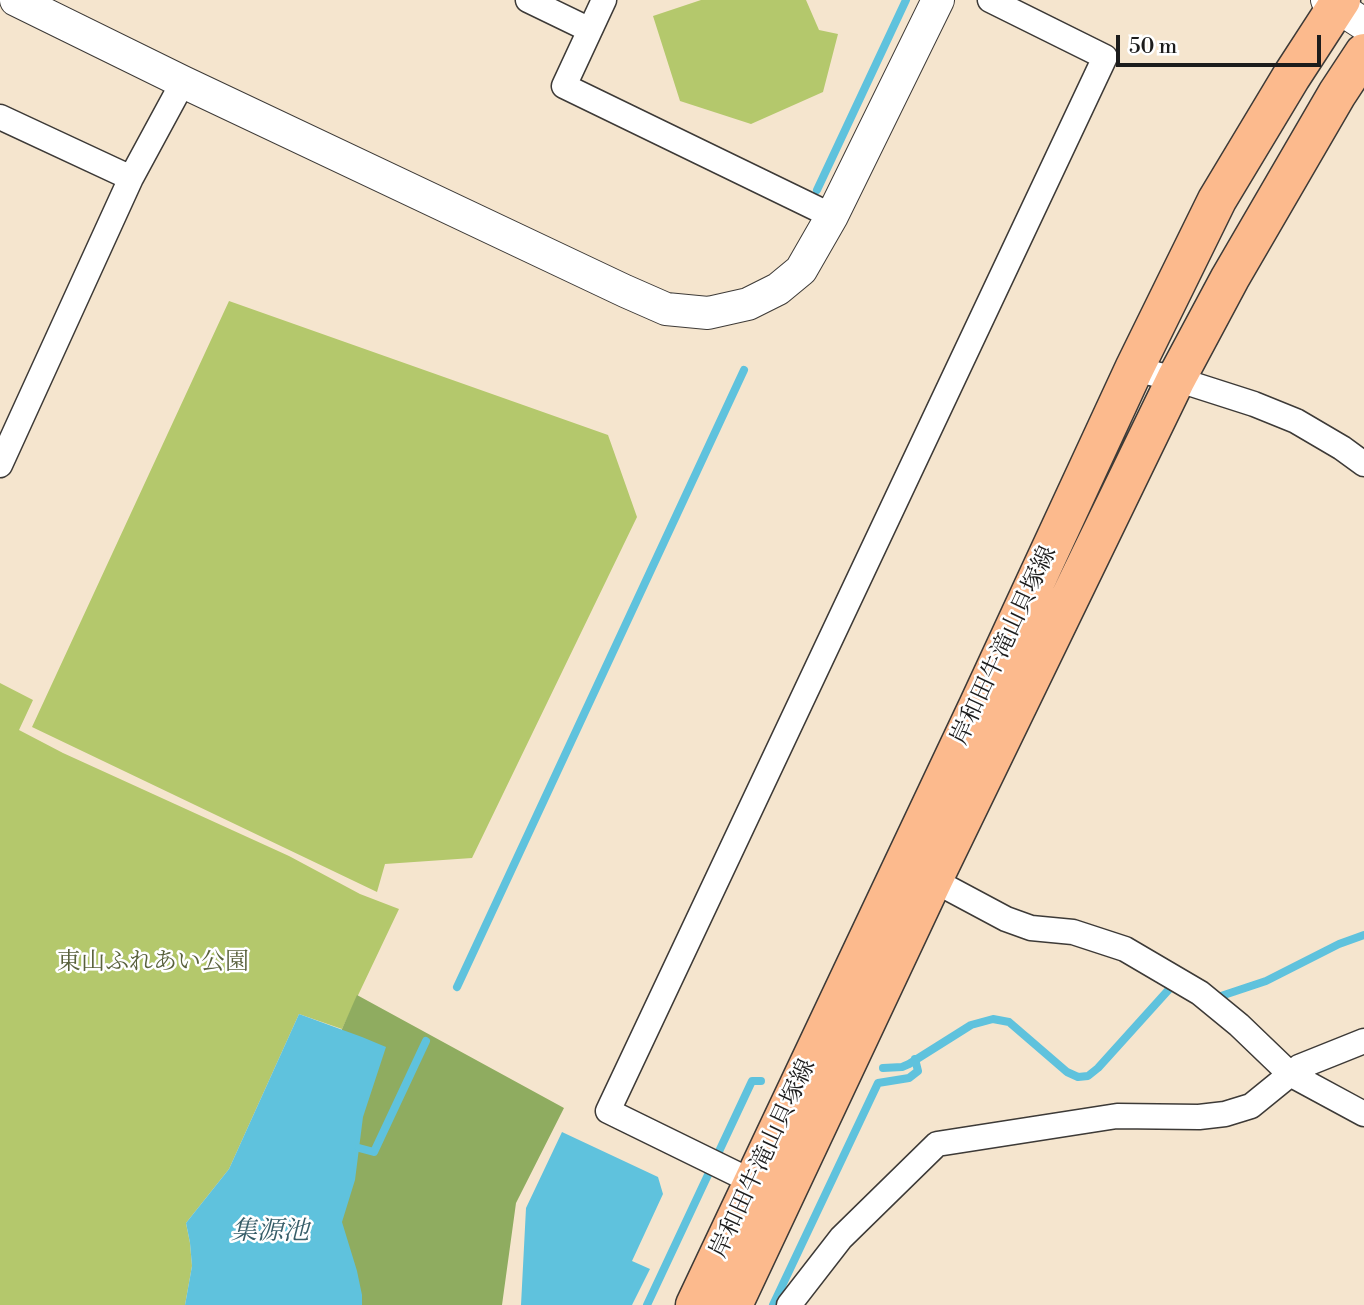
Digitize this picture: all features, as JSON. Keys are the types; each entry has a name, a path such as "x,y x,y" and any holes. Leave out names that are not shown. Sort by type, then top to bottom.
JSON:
{"main road":[{"name":"岸和田牛滝山貝塚線","path":"695,1305 1134,369 1217,200 1285,87 1342,8"},
{"name":"岸和田牛滝山貝塚線","path":"733,1305 933,880 1176,379 1230,278 1337,94 1364,53"}],"street":[{"path":"16,0 625,291 666,309 708,313 748,304 778,289 801,270 832,216 938,0"},
{"path":"528,0 590,30"},
{"path":"604,0 564,86 832,216"},
{"path":"753,1182 608,1111 1105,57 990,0"},
{"path":"0,465 131,177 183,82"},
{"path":"0,117 131,177"},
{"path":"1134,369 1176,379 1254,404 1296,421 1364,464"},
{"path":"933,880 1006,919 1031,928 1073,932 1125,949 1200,993 1239,1025 1290,1074 1364,1114"},
{"path":"789,1305 841,1238 937,1144 1117,1116 1199,1117 1225,1114 1251,1106 1299,1067 1364,1041"}],"green space":[{"path":"701,0 806,0 819,30 838,34 823,92 751,124 680,101 653,16"},
{"path":"229,301 608,435 637,517 472,858 385,864 377,892 32,727"},
{"name":"東山ふれあい公園","path":"0,683 33,700 19,730 63,753 289,856 360,894 399,909 342,1029 299,1014 229,1169 186,1223 192,1266 185,1305 0,1305"},
{"path":"357,995 564,1108 516,1203 502,1305 271,1305 342,1029"}],"water":[{"name":"集源池","path":"299,1014 386,1047 363,1117 355,1180 342,1222 357,1271 362,1305 185,1305 192,1266 186,1223 229,1169"},
{"path":"562,1132 658,1177 663,1194 632,1261 650,1269 632,1305 521,1305 526,1208"}],"waterway":[{"path":"817,190 906,0"},
{"path":"457,987 744,370"},
{"path":"1215,998 1266,981 1339,944 1364,935"},
{"path":"883,1068 909,1064 971,1025 993,1019 1009,1022 1067,1072 1078,1077 1088,1076 1172,986 1175,988"},
{"path":"359,1148 374,1152 426,1041"},
{"path":"773,1305 878,1083 909,1078 918,1071 915,1059"},
{"path":"647,1305 752,1081 761,1081"}]}
